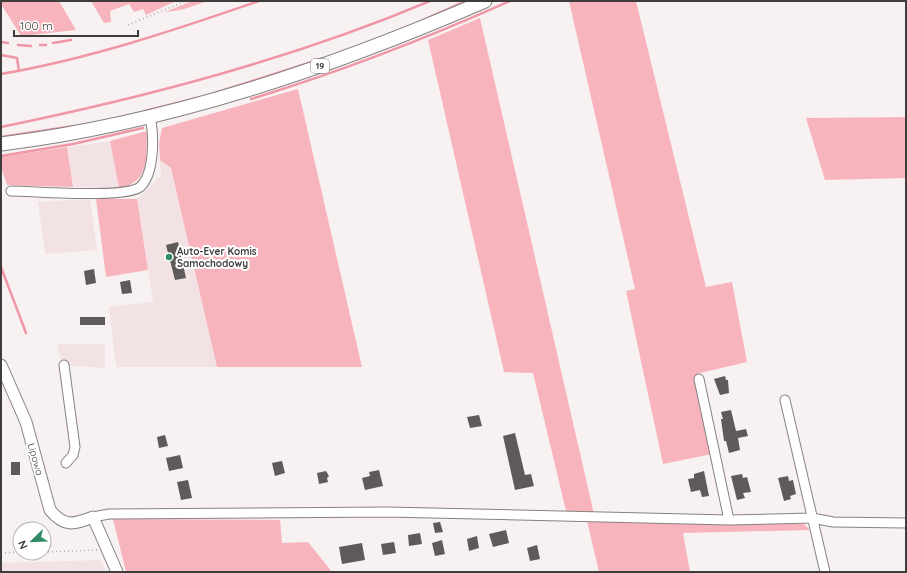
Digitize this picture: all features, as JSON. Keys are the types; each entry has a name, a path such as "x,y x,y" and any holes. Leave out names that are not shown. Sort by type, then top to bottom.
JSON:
{"highway":[{"name":"19","path":"1,144 79,132 214,100 313,69 388,42 485,1"}],"main road":[{"name":"Lipowa","path":"1,365 26,422 50,510 56,517 64,522 72,524 93,517"},
{"path":"93,517 117,572"}],"street":[{"path":"12,191 111,193 133,190 139,187 150,174 152,164 150,116"},
{"path":"64,365 76,447 73,455 66,463"},
{"path":"699,379 729,520"},
{"path":"785,400 825,572"},
{"path":"93,517 109,514 388,512 729,520 812,518 833,522 906,523"}],"path":[{"path":"128,25 186,1"},
{"path":"52,552 80,552 107,549"},
{"path":"1,553 12,552"}],"shaded area":[{"path":"1,1 59,1 76,30 21,36 1,4"},
{"path":"91,1 176,1 146,15 143,9 134,12 129,4 110,11 111,22 104,23"},
{"path":"192,1 208,1 181,10 165,12"},
{"path":"569,1 636,1 706,287 732,282 747,362 696,374 712,454 663,464 626,291 635,289"},
{"path":"480,18 594,514 566,511 533,373 504,372 428,40"},
{"path":"298,89 362,367 217,367 171,168 160,160 159,144 162,128"},
{"path":"906,117 906,178 825,180 806,118"},
{"path":"147,131 146,159 142,174 137,180 129,185 119,188 110,141"},
{"path":"110,141 119,188 73,187 67,147"},
{"path":"67,147 73,187 7,185 1,167 1,157"},
{"name":"Auto-Ever Komis Samochodowy","path":"160,160 171,168 217,367 116,367 109,307 153,302 137,199 161,176"},
{"path":"90,199 97,250 45,254 38,202"},
{"path":"96,199 137,199 148,270 106,277"},
{"path":"57,344 105,344 105,368 62,365"},
{"path":"113,519 280,520 282,543 308,542 332,572 126,572"},
{"path":"587,521 804,524 810,530 683,533 690,572 599,572"},
{"path":"101,560 106,572 1,572 1,563"}],"building":[{"path":"178,242 186,278 175,280 166,245"},
{"path":"94,269 96,283 86,285 84,271"},
{"path":"130,280 132,293 122,294 120,282"},
{"path":"80,317 105,317 105,325 80,325"},
{"path":"725,376 726,380 728,380 729,393 720,395 714,379"},
{"path":"731,410 736,431 746,429 748,436 738,438 740,450 729,453 726,441 724,441 721,419 723,419 721,412"},
{"path":"479,415 482,426 470,428 467,417"},
{"path":"515,433 525,475 531,474 534,486 515,490 503,436"},
{"path":"165,435 168,446 159,448 157,437"},
{"path":"180,455 183,468 169,471 166,458"},
{"path":"282,461 285,473 275,476 272,463"},
{"path":"11,462 20,462 20,475 11,475"},
{"path":"379,470 383,486 365,490 362,478 370,476 369,472"},
{"path":"326,471 329,476 327,478 328,482 319,484 317,473"},
{"path":"704,471 709,496 702,497 700,490 691,492 688,479 694,478 694,474"},
{"path":"742,474 743,478 747,477 751,492 743,493 745,498 737,500 731,476"},
{"path":"788,476 789,481 793,480 796,494 790,496 791,499 784,501 778,478"},
{"path":"188,480 192,498 181,500 177,482"},
{"path":"440,522 443,532 435,533 433,523"},
{"path":"506,530 509,543 493,547 489,534"},
{"path":"420,533 422,544 409,546 408,535"},
{"path":"477,536 479,548 469,551 467,539"},
{"path":"442,540 445,554 435,556 432,543"},
{"path":"394,542 396,553 383,555 381,544"},
{"path":"362,543 365,560 342,564 339,547"},
{"path":"537,545 540,559 530,561 527,548"}],"waterway":[{"path":"1,74 34,68 132,43 259,1"},
{"path":"1,127 110,103 218,74 325,41 430,1"},
{"path":"419,22 466,1"},
{"path":"251,99 317,78 382,54 446,29 510,1"},
{"path":"53,43 71,40"},
{"path":"1,42 8,43"},
{"path":"18,45 31,46"},
{"path":"40,45 46,45"},
{"path":"1,55 17,58 19,71"},
{"path":"215,93 321,59"},
{"path":"145,111 197,98"},
{"path":"1,137 74,126"},
{"path":"1,156 73,144 143,128"},
{"path":"1,267 26,333"}],"place":[{"name":"Auto-Ever Komis Samochodowy","path":"169,257"}]}
